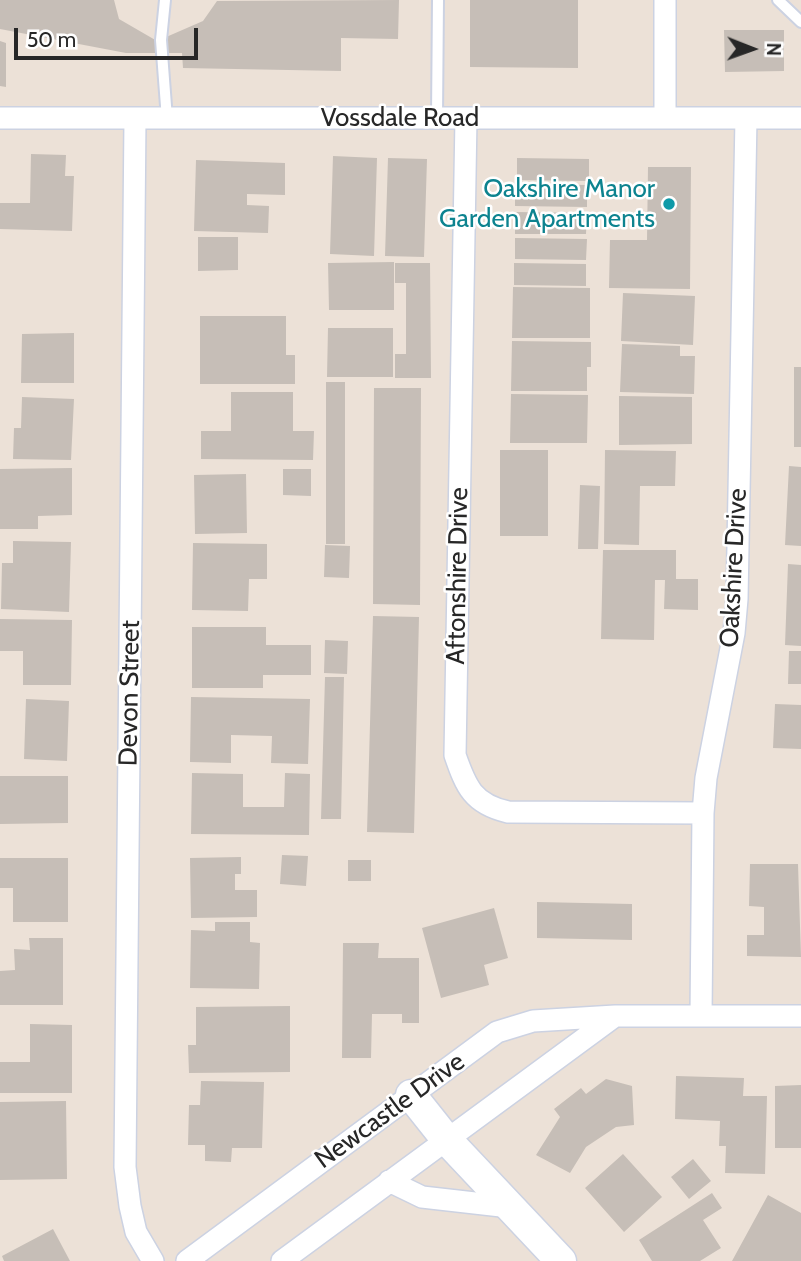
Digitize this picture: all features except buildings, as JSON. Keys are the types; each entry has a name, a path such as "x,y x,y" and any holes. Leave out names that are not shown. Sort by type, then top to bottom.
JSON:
{"street":[{"path":"665,0 665,118"},
{"name":"Aftonshire Drive","path":"466,117 455,755 463,778 475,797 498,810 703,813"},
{"name":"Vossdale Road","path":"0,118 801,118"},
{"name":"Oakshire Drive","path":"701,1015 703,813 706,778 734,633 737,599 746,118"},
{"name":"Devon Street","path":"135,119 125,1167 136,1231 153,1261"},
{"path":"282,1261 615,1016"},
{"name":"Newcastle Drive","path":"187,1261 497,1032 533,1021 615,1016 801,1016"},
{"path":"411,1095 446,1139 561,1261"},
{"path":"389,1181 422,1197 510,1207"}],"lane":[{"path":"165,0 161,40 167,119"},
{"path":"438,0 438,117"},
{"path":"778,0 801,22"}],"place":[{"name":"Oakshire Manor Garden Apartments","path":"669,204"}]}
